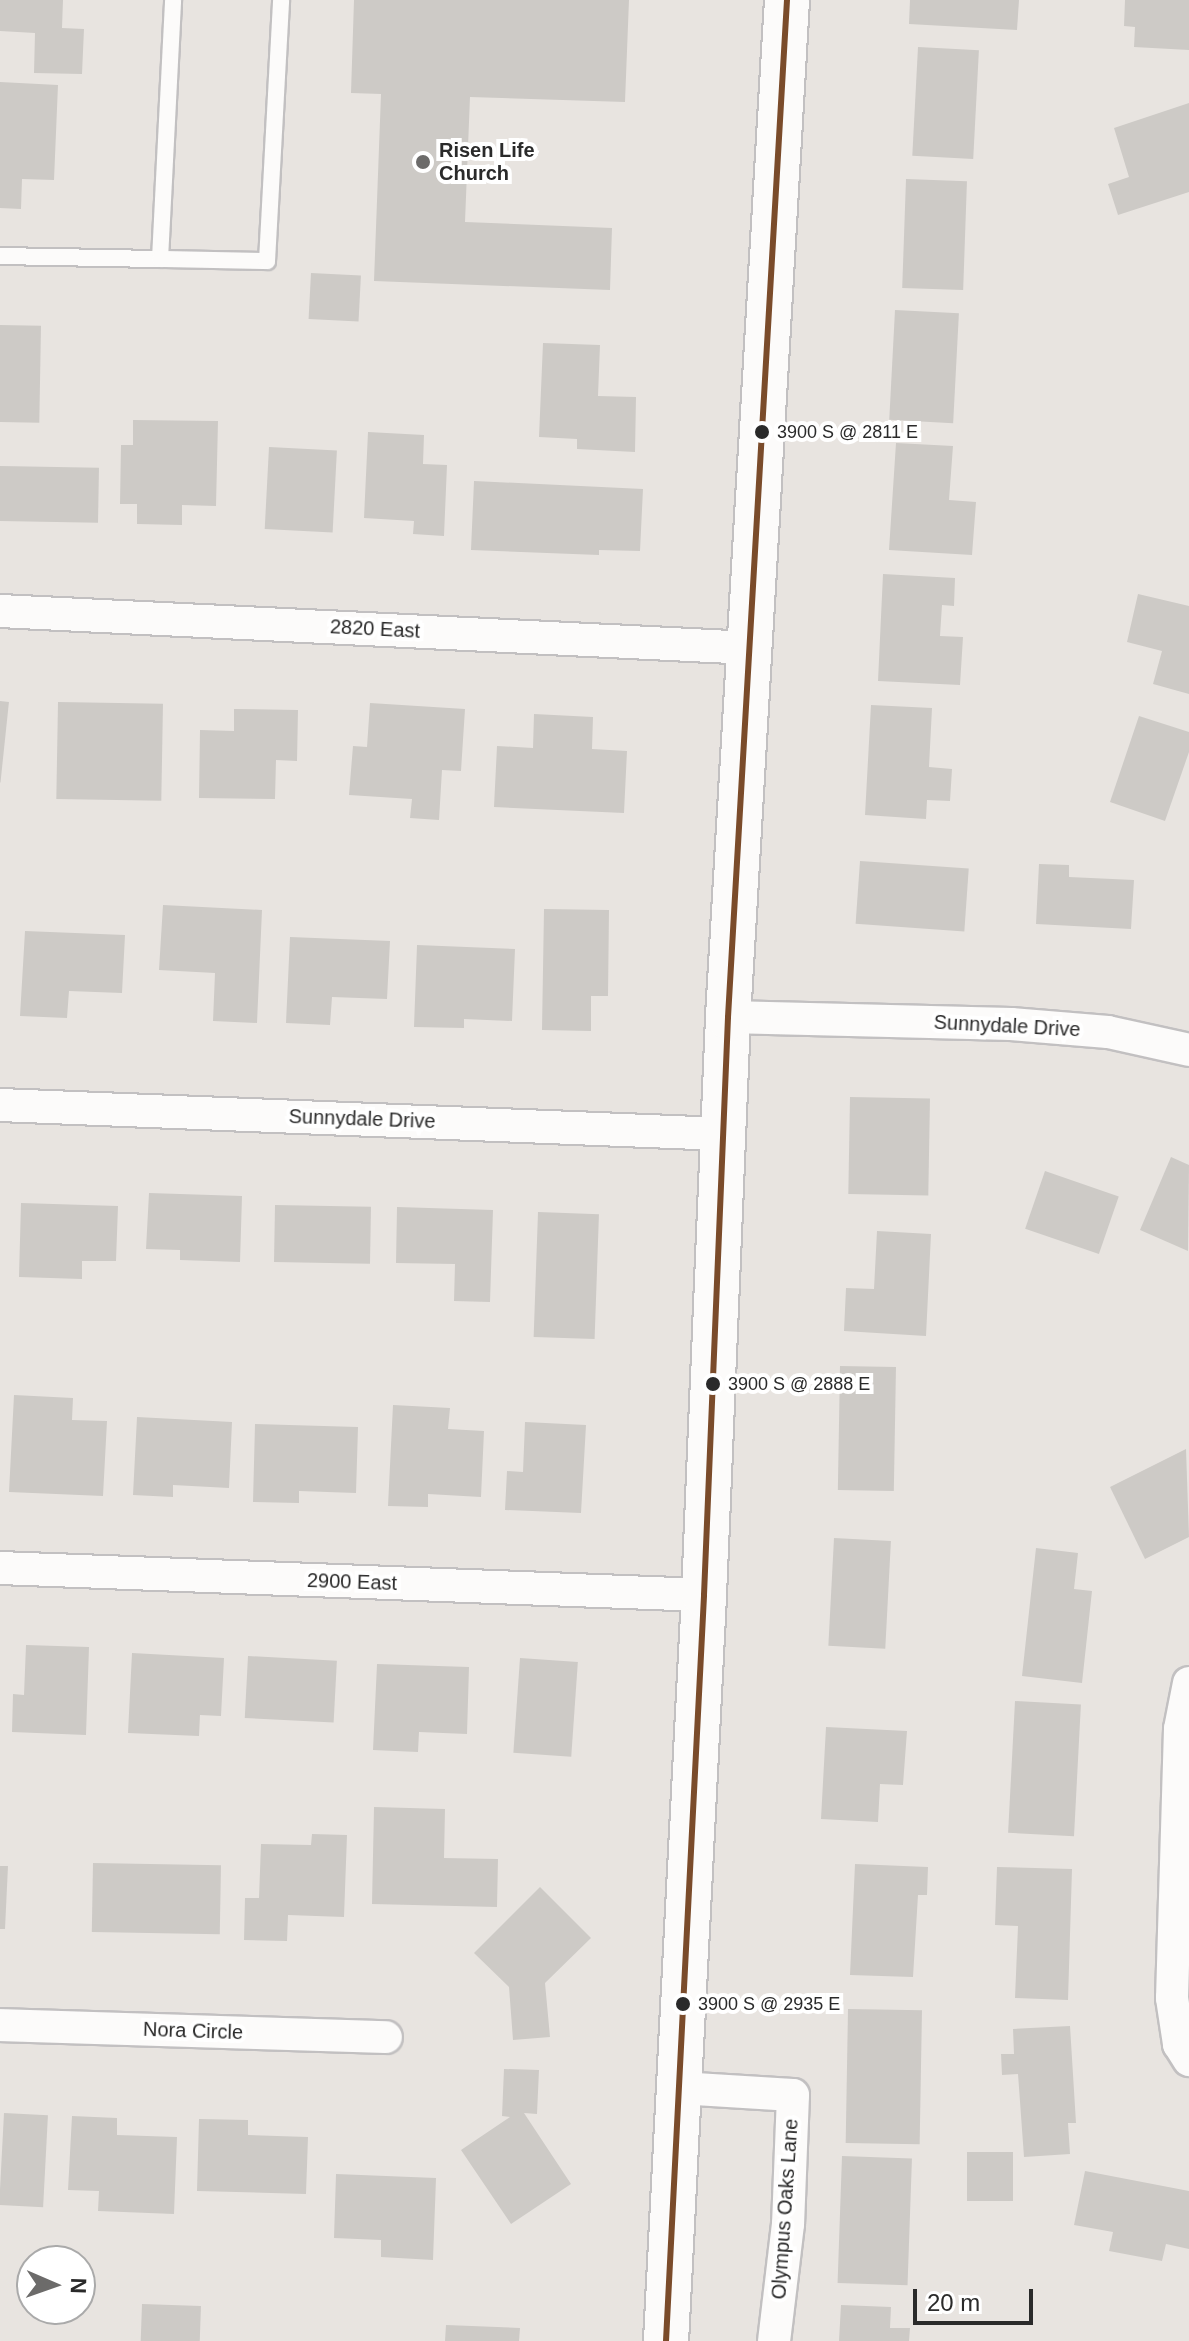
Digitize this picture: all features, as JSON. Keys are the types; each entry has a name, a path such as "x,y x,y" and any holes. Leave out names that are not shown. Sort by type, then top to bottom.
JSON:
{"main road":[{"path":"666,2341 704,1595 728,1017 787,0"}],"street":[{"name":"2820 East","path":"0,611 750,648"},
{"name":"Sunnydale Drive","path":"728,1017 1011,1024 1108,1032 1189,1050"},
{"name":"Sunnydale Drive","path":"0,1105 723,1134"},
{"name":"2900 East","path":"0,1568 704,1595"},
{"path":"1189,1683 1180,1729 1172,1998 1179,2044 1189,2060"},
{"name":"Nora Circle","path":"0,2025 386,2037"},
{"name":"Olympus Oaks Lane","path":"679,2088 793,2095 788,2224 774,2341"}],"lane":[{"path":"160,259 173,0"},
{"path":"0,256 267,261 281,0"}],"building":[{"path":"0,0 63,0 62,28 84,29 82,74 34,73 35,33 0,31"},
{"name":"Risen Life Church","path":"354,0 629,0 625,102 470,97 465,222 612,228 610,290 374,281 381,94 351,93"},
{"path":"910,0 1019,0 1017,30 909,24"},
{"path":"1125,0 1189,0 1189,50 1134,47 1135,27 1124,26"},
{"path":"918,47 979,50 973,159 912,156"},
{"path":"0,82 58,85 54,180 22,179 21,209 0,208"},
{"path":"1189,103 1189,192 1118,215 1108,184 1129,177 1114,128"},
{"path":"906,179 967,181 963,290 902,288"},
{"path":"311,273 361,276 359,322 309,319"},
{"path":"895,310 959,313 953,423 889,420"},
{"path":"0,325 41,326 39,423 0,422"},
{"path":"543,343 600,345 598,396 636,397 635,452 577,449 577,439 539,437"},
{"path":"133,420 218,421 216,506 182,505 182,525 137,524 137,504 120,504 121,445 133,445"},
{"path":"368,432 424,435 423,464 447,465 444,536 413,534 414,521 364,518"},
{"path":"896,443 953,446 949,500 976,502 972,555 889,550"},
{"path":"269,447 337,451 333,532 265,529"},
{"path":"0,466 99,468 98,523 0,521"},
{"path":"474,481 643,489 640,551 599,550 599,555 471,550"},
{"path":"883,574 955,578 954,606 942,605 940,636 963,637 960,685 878,681"},
{"path":"1138,594 1189,606 1189,694 1153,684 1162,651 1127,642"},
{"path":"0,701 9,702 0,782"},
{"path":"58,702 163,704 161,801 56,799"},
{"path":"370,703 465,709 461,771 442,770 439,820 410,818 412,799 349,795 353,746 367,747"},
{"path":"871,705 932,708 929,767 952,769 950,801 927,800 926,819 865,815"},
{"path":"234,709 298,710 297,761 276,760 275,799 199,798 200,730 234,731"},
{"path":"534,714 593,717 592,749 627,751 624,813 494,807 497,746 533,748"},
{"path":"1139,716 1189,732 1189,752 1165,821 1110,802"},
{"path":"860,861 969,869 964,931 856,924"},
{"path":"1039,864 1069,865 1069,877 1134,880 1131,929 1036,924"},
{"path":"163,905 262,910 257,1023 213,1021 215,973 159,970"},
{"path":"544,909 609,910 608,996 591,996 591,1031 542,1030"},
{"path":"25,931 125,935 122,993 69,991 67,1018 20,1016"},
{"path":"290,937 390,941 387,999 332,997 330,1025 286,1023"},
{"path":"417,945 515,949 512,1021 464,1019 464,1028 414,1027"},
{"path":"850,1097 930,1098 928,1195 848,1194"},
{"path":"1171,1157 1189,1165 1188,1251 1140,1230"},
{"path":"1045,1171 1119,1196 1099,1254 1025,1229"},
{"path":"149,1193 242,1196 240,1262 180,1260 180,1250 146,1249"},
{"path":"21,1203 118,1206 116,1261 82,1261 82,1279 19,1277"},
{"path":"275,1205 371,1207 370,1264 274,1262"},
{"path":"397,1207 493,1210 490,1302 454,1301 455,1264 396,1263"},
{"path":"538,1212 599,1214 595,1339 534,1337"},
{"path":"877,1231 931,1234 926,1336 844,1331 846,1288 874,1289"},
{"path":"840,1366 896,1367 894,1491 838,1490"},
{"path":"14,1395 73,1398 72,1420 107,1421 103,1496 9,1492"},
{"path":"393,1405 450,1408 448,1429 484,1431 481,1497 428,1494 428,1507 388,1506"},
{"path":"137,1417 232,1422 229,1488 173,1485 173,1497 133,1495"},
{"path":"525,1422 586,1425 581,1513 505,1510 507,1471 523,1472"},
{"path":"255,1424 358,1427 356,1493 299,1491 299,1503 253,1502"},
{"path":"1186,1449 1189,1537 1145,1559 1110,1487"},
{"path":"834,1538 891,1541 885,1649 828,1646"},
{"path":"1036,1548 1078,1553 1074,1589 1092,1591 1082,1683 1022,1676"},
{"path":"26,1645 89,1647 86,1735 12,1732 13,1694 24,1695"},
{"path":"132,1653 224,1658 221,1716 200,1715 199,1736 128,1733"},
{"path":"248,1656 337,1661 334,1723 245,1718"},
{"path":"520,1658 578,1662 571,1757 513,1753"},
{"path":"377,1664 469,1667 467,1734 419,1732 418,1752 373,1750"},
{"path":"1015,1701 1081,1704 1074,1836 1008,1833"},
{"path":"826,1727 907,1731 903,1785 880,1784 878,1822 821,1819"},
{"path":"374,1807 445,1809 444,1858 498,1859 497,1907 372,1904"},
{"path":"312,1834 347,1835 344,1917 288,1915 287,1941 244,1940 245,1898 259,1898 261,1844 311,1845"},
{"path":"93,1863 221,1865 220,1934 92,1932"},
{"path":"855,1864 928,1867 927,1895 918,1895 913,1977 850,1975"},
{"path":"0,1866 8,1866 5,1929 0,1929"},
{"path":"997,1867 1072,1869 1068,2000 1015,1998 1018,1926 995,1925"},
{"path":"540,1887 591,1938 545,1983 550,2037 513,2040 509,1987 474,1953"},
{"path":"848,2009 922,2010 920,2144 846,2143"},
{"path":"1070,2026 1076,2123 1068,2123 1070,2154 1024,2157 1018,2074 1002,2075 1001,2054 1014,2054 1013,2029"},
{"path":"504,2069 539,2070 537,2114 524,2113 571,2184 511,2224 461,2150 510,2117 502,2116"},
{"path":"4,2113 48,2115 43,2207 0,2205"},
{"path":"72,2116 117,2118 117,2135 177,2137 174,2214 98,2211 99,2191 68,2190"},
{"path":"199,2119 248,2120 248,2135 308,2137 306,2194 197,2191"},
{"path":"967,2152 1013,2152 1013,2201 967,2201"},
{"path":"842,2156 912,2158 908,2285 838,2283"},
{"path":"1085,2171 1189,2191 1189,2249 1166,2244 1162,2261 1109,2251 1113,2232 1074,2225"},
{"path":"336,2174 436,2178 433,2260 381,2257 381,2240 334,2238"},
{"path":"142,2304 201,2306 200,2341 141,2341"},
{"path":"841,2305 891,2307 890,2328 910,2328 909,2341 839,2341"},
{"path":"446,2325 520,2328 519,2341 445,2341"}],"transit line":[{"path":"666,2341 704,1595 728,1017 787,0"}],"place":[{"name":"Risen Life Church","path":"423,162"},
{"name":"3900 S @ 2811 E","path":"762,432"},
{"name":"3900 S @ 2888 E","path":"713,1384"},
{"name":"3900 S @ 2935 E","path":"683,2004"}]}
